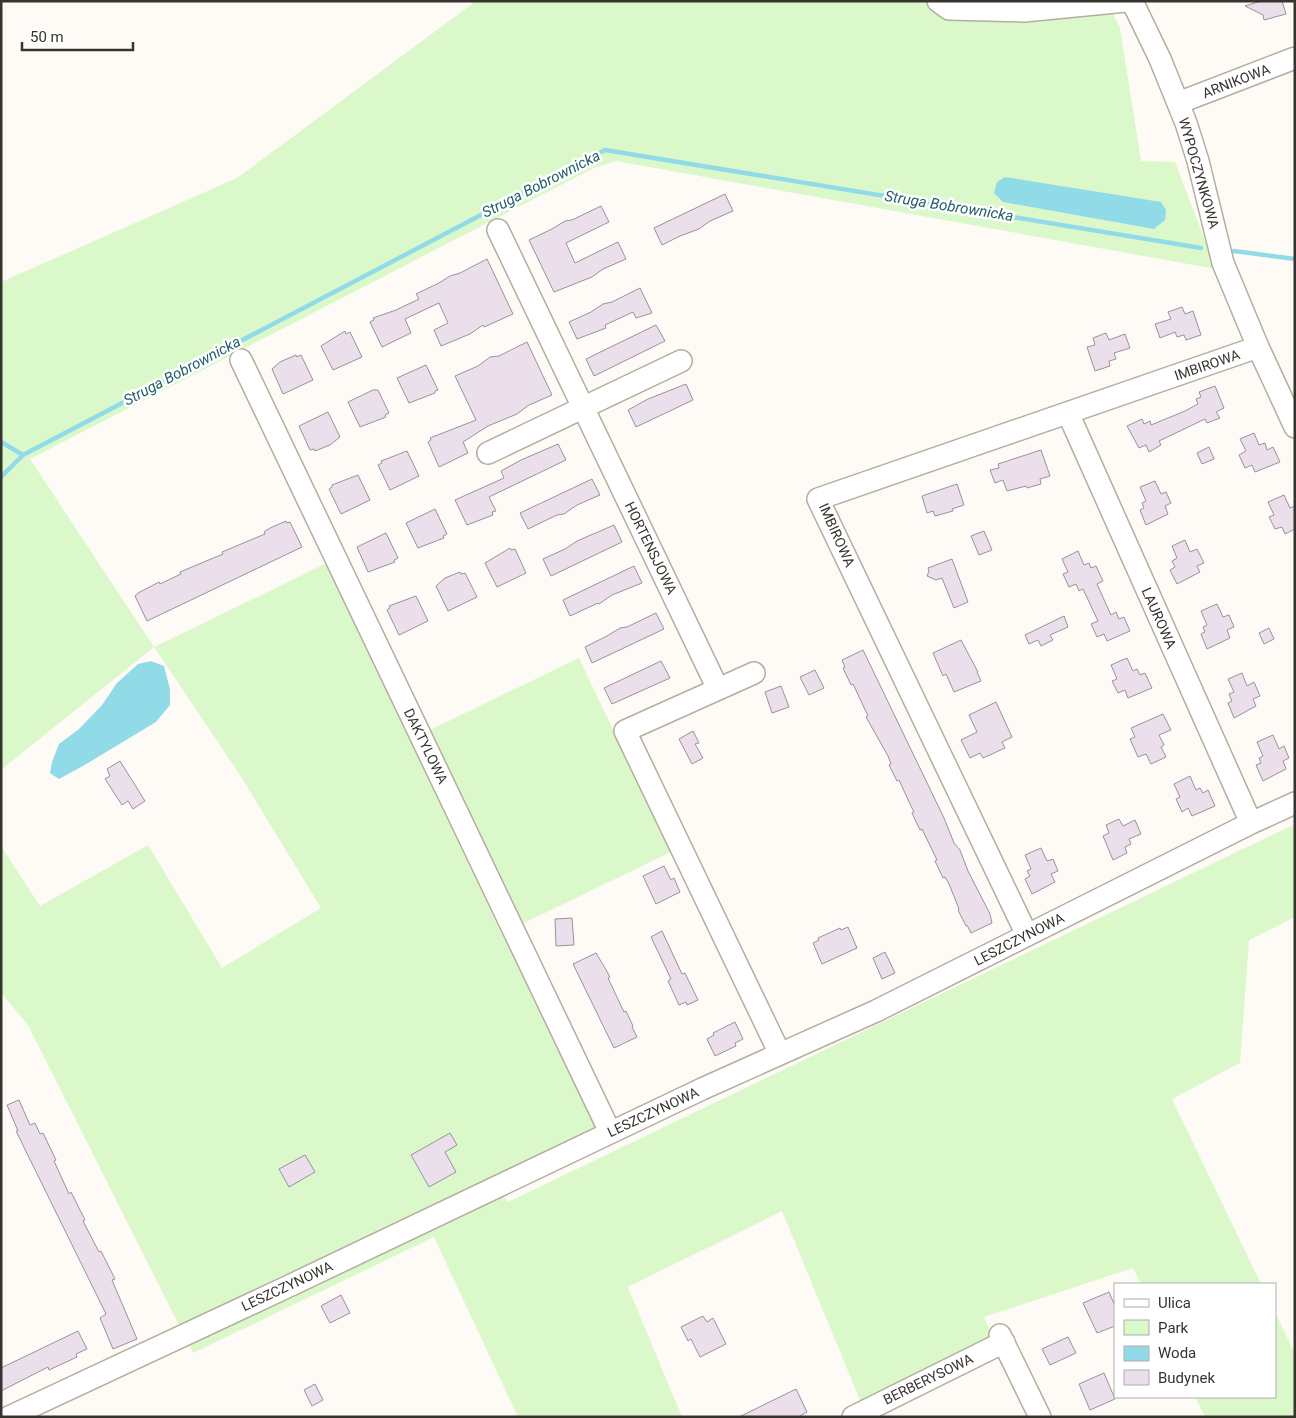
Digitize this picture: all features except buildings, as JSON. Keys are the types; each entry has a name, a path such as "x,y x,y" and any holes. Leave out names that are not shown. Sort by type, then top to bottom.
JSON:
{"street":[{"path":"938,1 949,9 1024,11 1126,1"},
{"name":"WYPOCZYNKOWA","path":"1132,1 1160,59 1178,103 1198,161 1223,263 1258,347 1295,427"},
{"name":"ARNIKOWA","path":"1178,103 1295,58"},
{"name":"HORTENSJOWA","path":"498,230 718,689"},
{"name":"IMBIROWA","path":"1027,935 818,499 1258,347"},
{"name":"DAKTYLOWA","path":"241,360 610,1132"},
{"path":"488,453 681,361"},
{"name":"LAUROWA","path":"1068,413 1251,824"},
{"path":"754,673 625,731 780,1054"},
{"name":"LESZCZYNOWA","path":"9,1417 610,1132 876,1011 1295,803"},
{"name":"BERBERYSOWA","path":"852,1417 1002,1338 1040,1417"}],"green space":[{"path":"476,1 1107,1 1120,28 1141,161 1175,162 1216,269 616,161 594,168 30,459 154,647 1,770 1,466 3,464 1,463 1,282 237,178"},
{"path":"327,563 597,1128 488,1181 508,1202 1295,824 1295,917 1249,940 1240,1063 1172,1099 1261,1283 1140,1283 1133,1268 984,1317 994,1340 862,1405 782,1211 628,1287 682,1417 518,1417 434,1237 193,1353 28,1025 1,993 1,846 40,906 148,845 222,968 321,908 240,775 154,647"},
{"path":"579,658 671,852 520,925 428,731"},
{"path":"1276,1314 1295,1354 1295,1417 1205,1417 1196,1398 1276,1398"}],"water":[{"path":"1005,177 1161,202 1166,210 1165,220 1154,229 1003,202 994,193 997,182"},
{"path":"151,661 164,666 170,689 170,705 156,722 59,779 50,773 59,744 79,729 102,705 117,683 138,664"}],"waterway":[{"name":"Struga Bobrownicka","path":"1,477 23,455 605,150 1201,248"},
{"name":"Struga Bobrownicka","path":"1234,251 1295,259"},
{"path":"1,442 23,455"}]}
